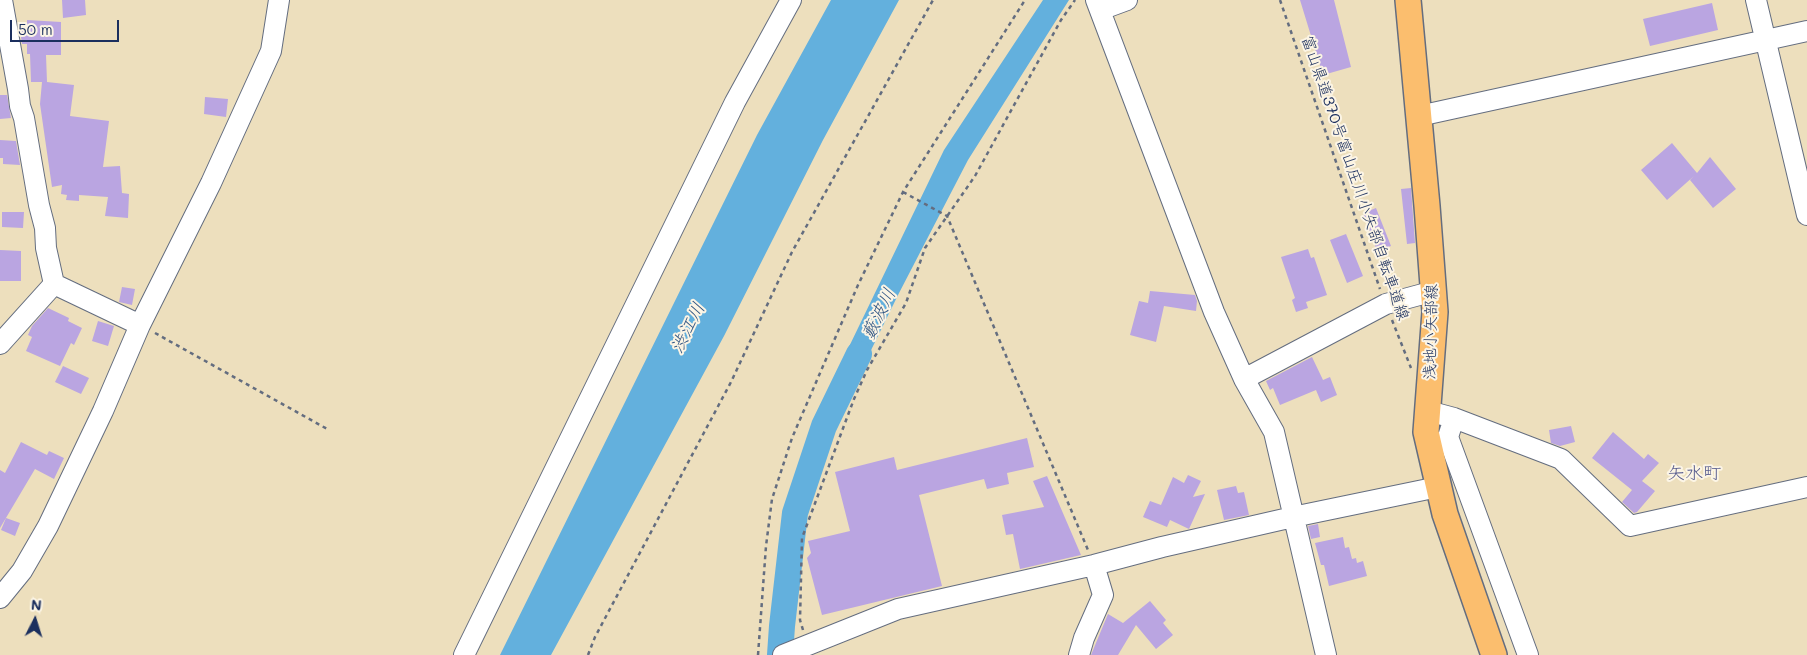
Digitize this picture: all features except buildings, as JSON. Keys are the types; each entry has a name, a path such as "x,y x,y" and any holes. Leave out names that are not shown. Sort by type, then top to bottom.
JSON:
{"main road":[{"name":"浅地小矢部線","path":"1408,0 1435,312 1426,432 1446,514 1494,655"}],"street":[{"path":"2,0 54,284"},
{"path":"0,598 22,571 48,526 140,325 211,183 271,51 279,0"},
{"path":"464,655 735,102 792,0"},
{"path":"1127,0 1098,5 1214,312 1244,379 1274,432 1326,655"},
{"path":"1756,0 1807,216"},
{"path":"1419,116 1807,31"},
{"path":"54,284 140,325"},
{"path":"0,344 54,284"},
{"path":"1244,379 1386,304 1434,291"},
{"path":"1428,411 1454,418 1561,459 1630,526 1807,487"},
{"path":"1454,418 1448,437 1528,655"},
{"path":"798,651 898,609 1094,565 1162,547 1293,517 1438,487"},
{"path":"1079,655 1084,638 1103,596 1094,565"}],"path":[{"path":"588,655 595,637 731,382 792,252 933,0"},
{"path":"758,655 766,546 772,499 792,438 858,285 903,192 1025,0"},
{"path":"798,651 802,538 854,399 867,370 906,303 925,248 975,176 1048,44 1075,0"},
{"name":"富山県道370号富山庄川小矢部自転車道線","path":"1280,0 1386,304 1413,374"},
{"path":"903,192 947,216 1094,565"},
{"path":"140,325 328,430"}],"water":[{"name":"渋江川","path":"831,0 899,0 823,140 724,336 551,655 500,655 757,135"},
{"path":"1043,0 1069,0 968,160 853,387 831,384 944,150"}],"waterway":[{"name":"藪波川","path":"780,655 795,513 824,426 859,354"}],"district":[{"name":"矢水町","path":"1694,473"}]}
